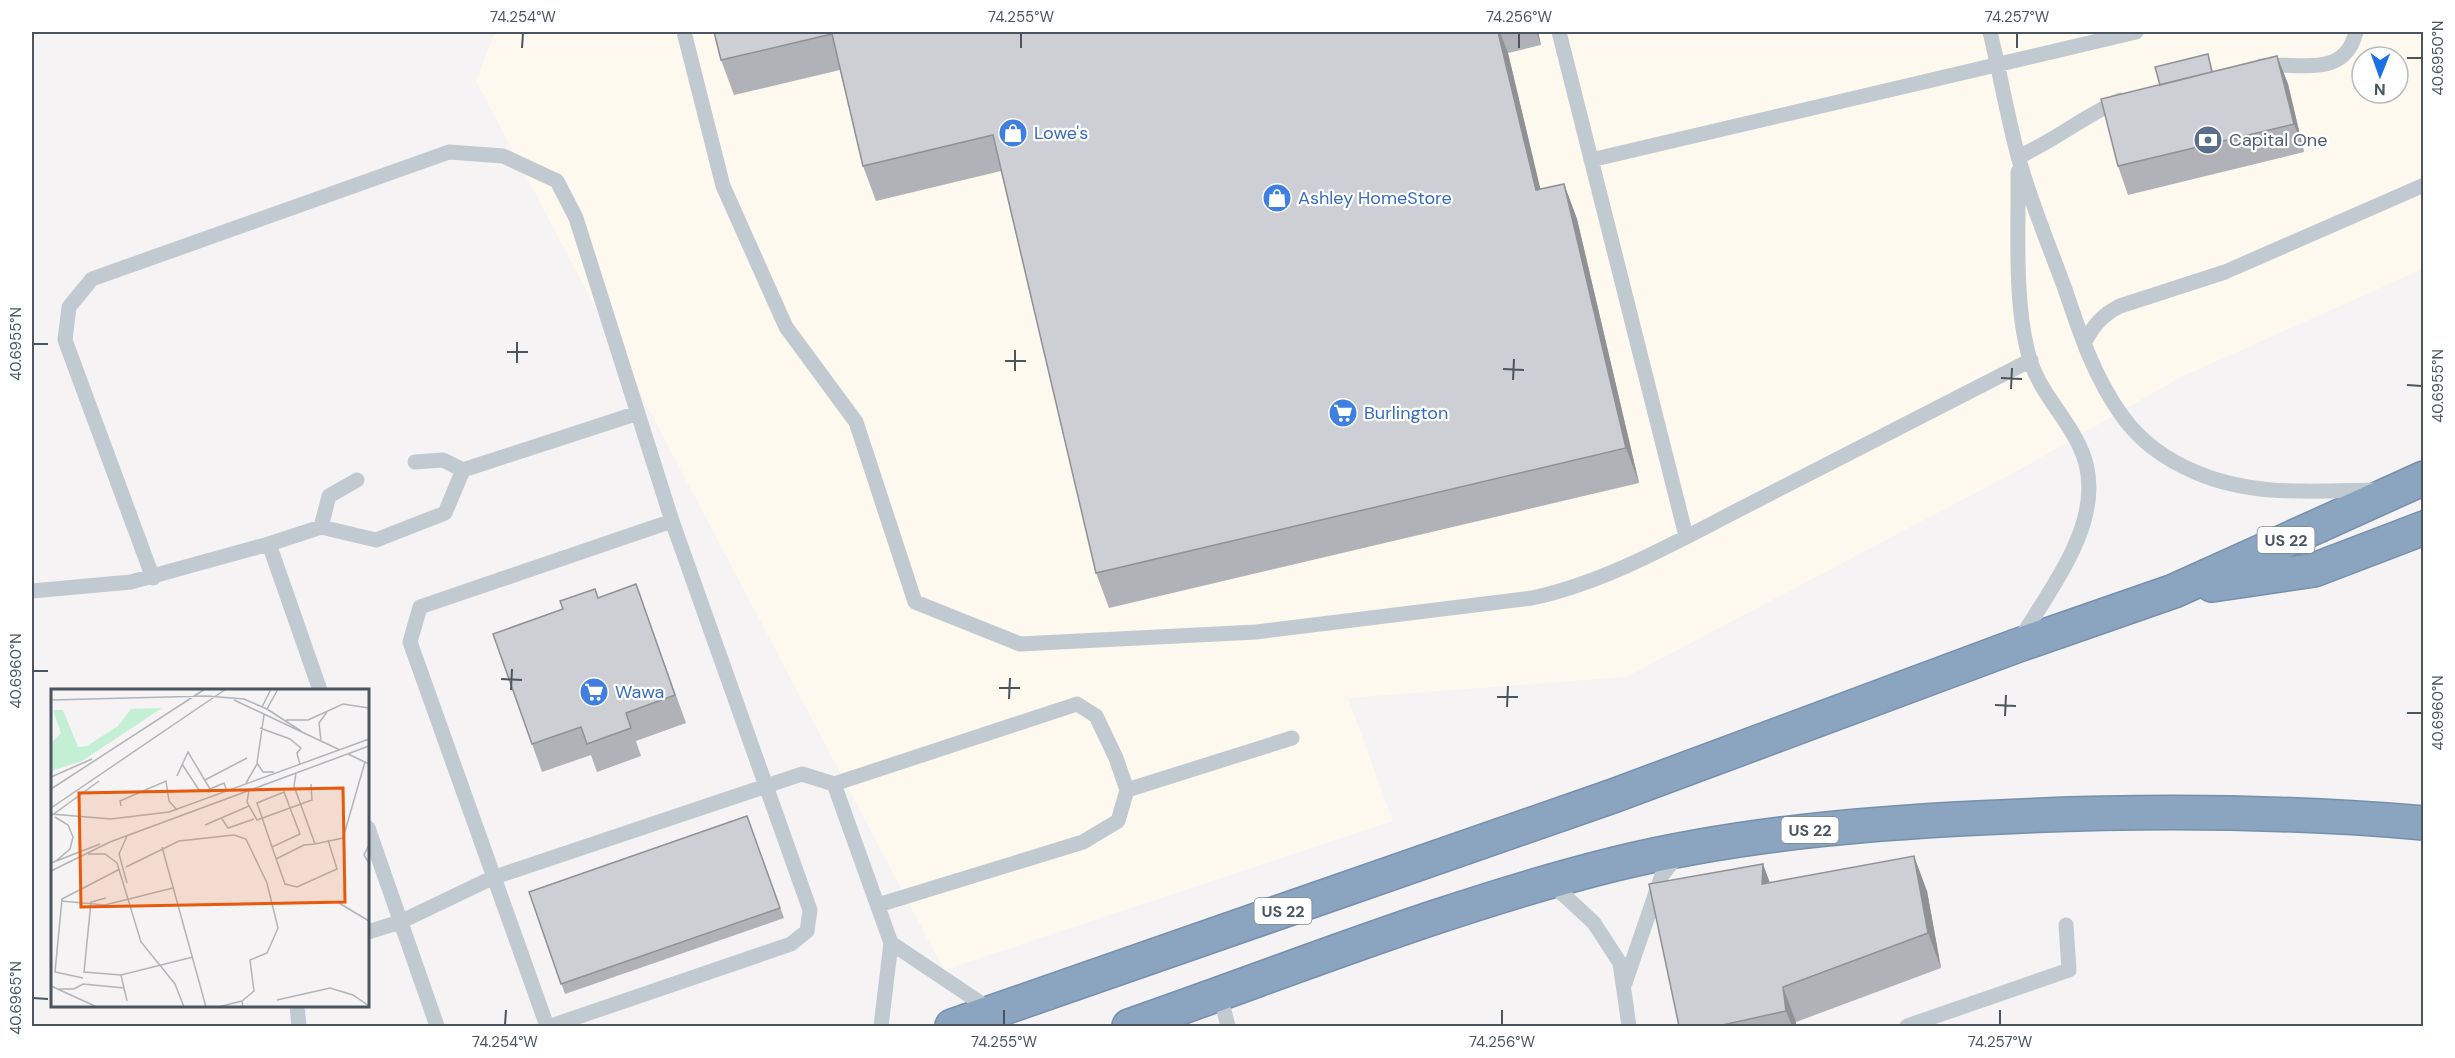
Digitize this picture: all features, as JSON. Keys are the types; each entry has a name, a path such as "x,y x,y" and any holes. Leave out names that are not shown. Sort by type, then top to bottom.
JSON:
{"highway":[{"name":"US 22","path":"952,1026 1612,796 2016,646 2174,591 2411,484"},
{"path":"2174,591 2314,570 2424,528"},
{"name":"US 22","path":"1129,1026 1451,913 1550,882 1682,850 1800,831 1870,824 2087,812 2305,814 2424,824"}],"lane":[{"path":"684,32 723,186 786,327 856,422 915,602 1020,644 1256,632 1532,598 1568,590 1602,577 1686,536 2031,360"},
{"path":"1559,32 1686,536"},
{"path":"1990,32 2018,157 2084,343 2109,396 2138,436 2164,456 2194,472 2216,480 2266,490 2411,484"},
{"path":"1591,160 2136,32"},
{"path":"2243,69 2289,63 2328,65 2346,56 2356,32"},
{"path":"2018,157 2042,146 2097,111 2132,97"},
{"path":"153,578 65,340 69,307 92,279 449,152 503,156 557,182 576,218 672,521 810,910 807,931 791,944 549,1026 492,878 410,642 420,607 672,521"},
{"path":"2016,646 2082,530 2090,485 2079,445 2046,397 2031,360 2022,303 2018,157"},
{"path":"2084,343 2094,325 2105,314 2138,299 2225,272 2424,185"},
{"path":"415,462 443,460 463,471 638,413"},
{"path":"32,591 153,578 321,527 376,540 445,513 463,471"},
{"path":"321,527 329,496 357,480"},
{"path":"269,544 320,689"},
{"path":"369,932 400,922 492,878 802,774 834,784 1077,704 1096,716 1116,758 1127,790 1118,821 1083,842 878,905"},
{"path":"1127,790 1292,738"},
{"path":"834,784 891,943 881,1026"},
{"path":"369,831 437,1026"},
{"path":"1624,986 1662,875 1682,850"},
{"path":"1550,882 1594,923 1620,963 1629,1026"},
{"path":"1907,1026 2069,970 2066,925"},
{"path":"891,943 994,1012"},
{"path":"1220,995 1228,1026"},
{"path":"297,1007 299,1026"}],"shaded area":[{"path":"495,32 2423,32 2423,269 2181,377 2019,470 1626,677 1348,698 1393,821 944,970 476,81"}],"building":[{"path":"714,32 1498,32 1536,190 1564,184 1626,448 1096,573 993,135 863,166 832,34 721,60"},
{"path":"2208,54 2212,72 2160,85 2155,67"},
{"path":"2277,56 2294,124 2118,166 2101,99"},
{"name":"Wawa","path":"636,584 675,695 626,713 631,728 587,744 581,727 532,744 493,634 563,609 560,601 595,589 598,598"},
{"path":"747,816 780,908 561,984 529,892"},
{"path":"1914,856 1928,933 1783,987 1786,1011 1718,1026 1679,1026 1649,884 1763,864 1762,884"}],"place":[{"name":"Lowe's","path":"1013,133"},
{"name":"Capital One","path":"2208,140"},
{"name":"Ashley HomeStore","path":"1277,198"},
{"name":"Burlington","path":"1343,413"},
{"name":"Wawa","path":"594,692"}]}
